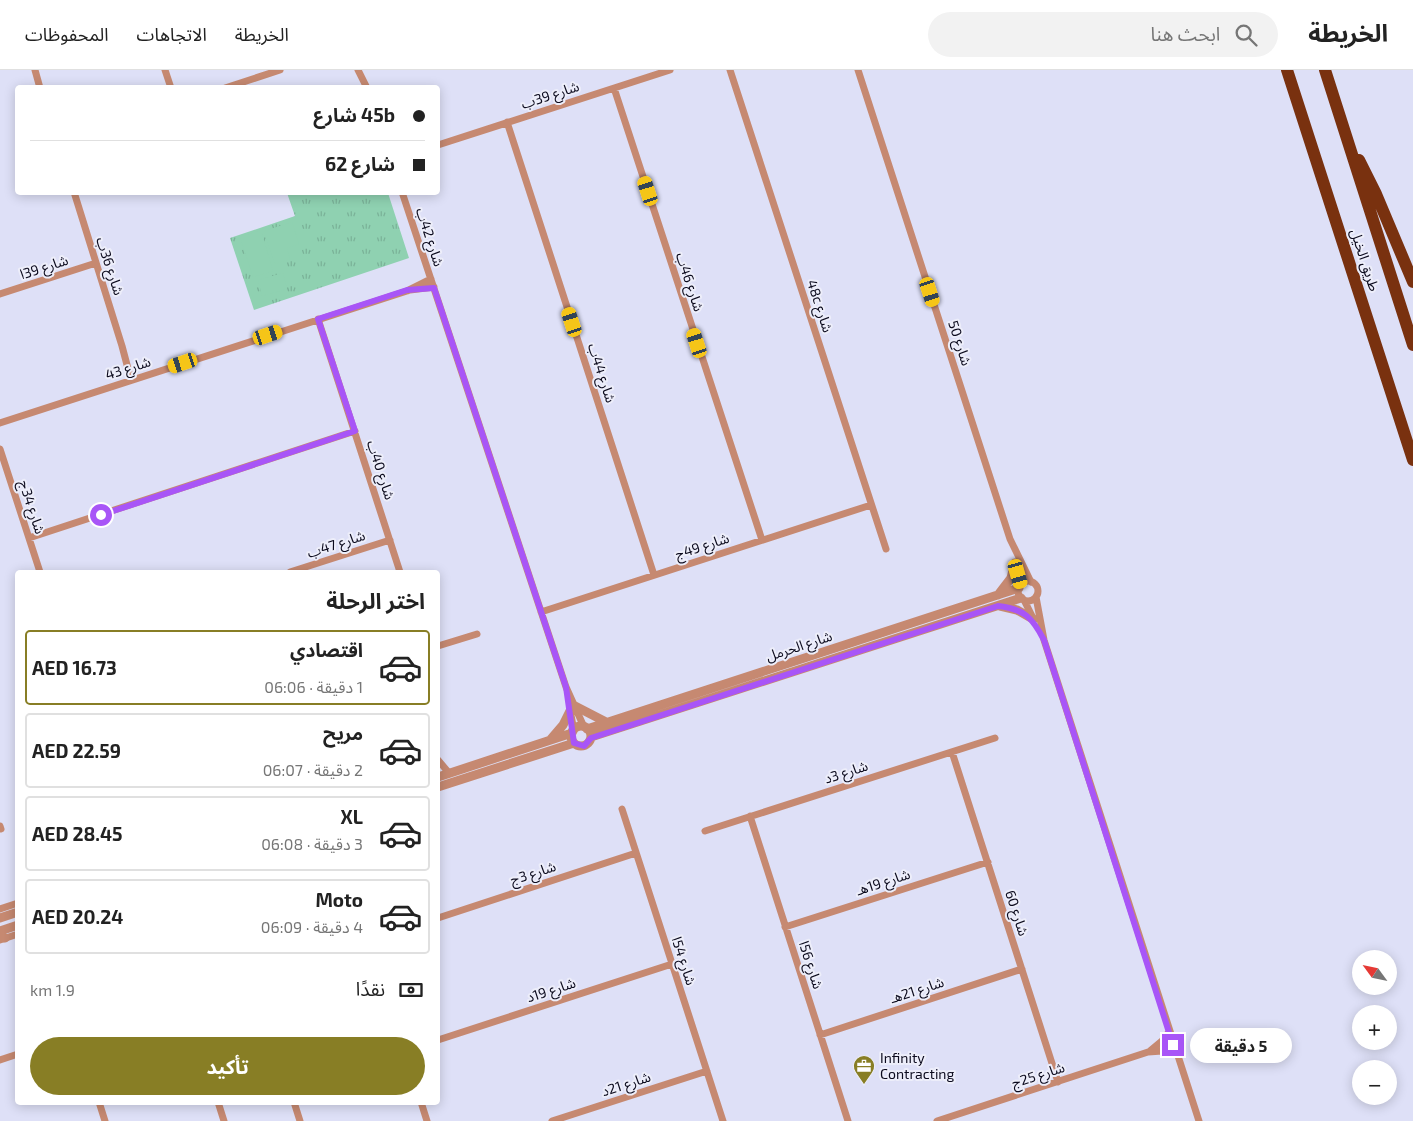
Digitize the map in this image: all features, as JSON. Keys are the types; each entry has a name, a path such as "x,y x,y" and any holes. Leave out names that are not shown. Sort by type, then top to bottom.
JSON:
{"highway":[{"name":"طريق الخيل","path":"1287,70 1413,460"},
{"name":"طريق الخيل","path":"1325,70 1413,345"},
{"path":"1347,141 1370,180 1413,282"}],"street":[{"path":"35,70 39,85"},
{"path":"165,70 170,85"},
{"path":"234,85 280,70"},
{"path":"358,70 366,85"},
{"path":"363,70 367,85"},
{"name":"شارع 39ب","path":"440,144 670,70"},
{"name":"48c شارع","path":"730,70 886,549"},
{"name":"شارع 50","path":"858,70 1010,539 1020,587"},
{"name":"شارع 46ب","path":"614,88 762,540"},
{"name":"شارع 44ب","path":"507,122 654,575"},
{"name":"شارع 36ب","path":"75,195 133,380"},
{"name":"شارع 42ب","path":"403,195 566,687 572,708 573,736"},
{"name":"شارع 39ا","path":"0,294 96,263"},
{"name":"شارع 43","path":"0,423 407,290 431,278"},
{"name":"شارع 43","path":"407,290 434,288"},
{"name":"شارع 40ب","path":"318,319 399,570"},
{"path":"29,538 355,431"},
{"name":"شارع 34ج","path":"0,449 39,570"},
{"name":"شارع 49ج","path":"541,612 871,505"},
{"name":"شارع 50","path":"1010,539 1031,582"},
{"name":"شارع 47ب","path":"296,570 390,540"},
{"path":"997,596 1011,578 1015,563"},
{"path":"1044,640 1022,599 1020,587 1031,582 1038,590 1036,597 1044,640 1199,1121"},
{"name":"شارع الحرمل","path":"587,731 606,722 1020,587"},
{"path":"1022,599 1032,600 1036,597"},
{"name":"شارع الحرمل","path":"587,731 1022,599"},
{"path":"998,606 1016,610 1033,620"},
{"path":"440,645 477,634"},
{"path":"547,741 559,731 572,708 606,722"},
{"name":"شارع 42ب","path":"572,708 587,731"},
{"path":"440,786 573,736 578,727 587,731 584,746 573,736"},
{"path":"440,776 547,741 573,736"},
{"name":"شارع 3د","path":"705,831 995,738"},
{"name":"شارع 60","path":"952,752 1058,1082"},
{"path":"440,762 449,773"},
{"name":"شارع 54ا","path":"622,809 724,1121"},
{"name":"شارع 56ا","path":"750,816 848,1121"},
{"name":"شارع 3ج","path":"440,917 636,853"},
{"name":"شارع 19هـ","path":"785,927 988,862"},
{"path":"0,909 15,904"},
{"path":"0,918 15,913"},
{"path":"1,936 15,927"},
{"path":"1,936 15,934"},
{"name":"شارع 19د","path":"440,1039 672,964"},
{"name":"شارع 21هـ","path":"820,1034 1022,969"},
{"name":"شارع 25ج","path":"937,1121 1148,1052 1158,1046 1169,1032"},
{"name":"شارع 25ج","path":"1148,1052 1162,1051 1176,1054"},
{"path":"0,1060 15,1055"},
{"name":"شارع 21د","path":"552,1121 707,1071"},
{"path":"100,1105 105,1121"},
{"path":"219,1105 224,1121"},
{"path":"295,1105 300,1121"},
{"path":"423,1105 428,1121"}],"green space":[{"path":"288,195 389,195 409,258 254,310 230,238 295,216"},
{"path":"292,222 299,244 287,248 290,259 275,264 264,231"},
{"path":"261,230 273,271 253,277 240,237"},
{"path":"283,273 287,289 262,296 258,280"}],"place":[{"name":"Infinity Contracting","path":"864,1085"}],"route":[{"path":"101,515 355,431 318,319 407,290 434,288 566,687 574,731 572,733 574,743 584,746 591,738 998,606 1022,612 1033,620 1044,640 1173,1045"}]}
